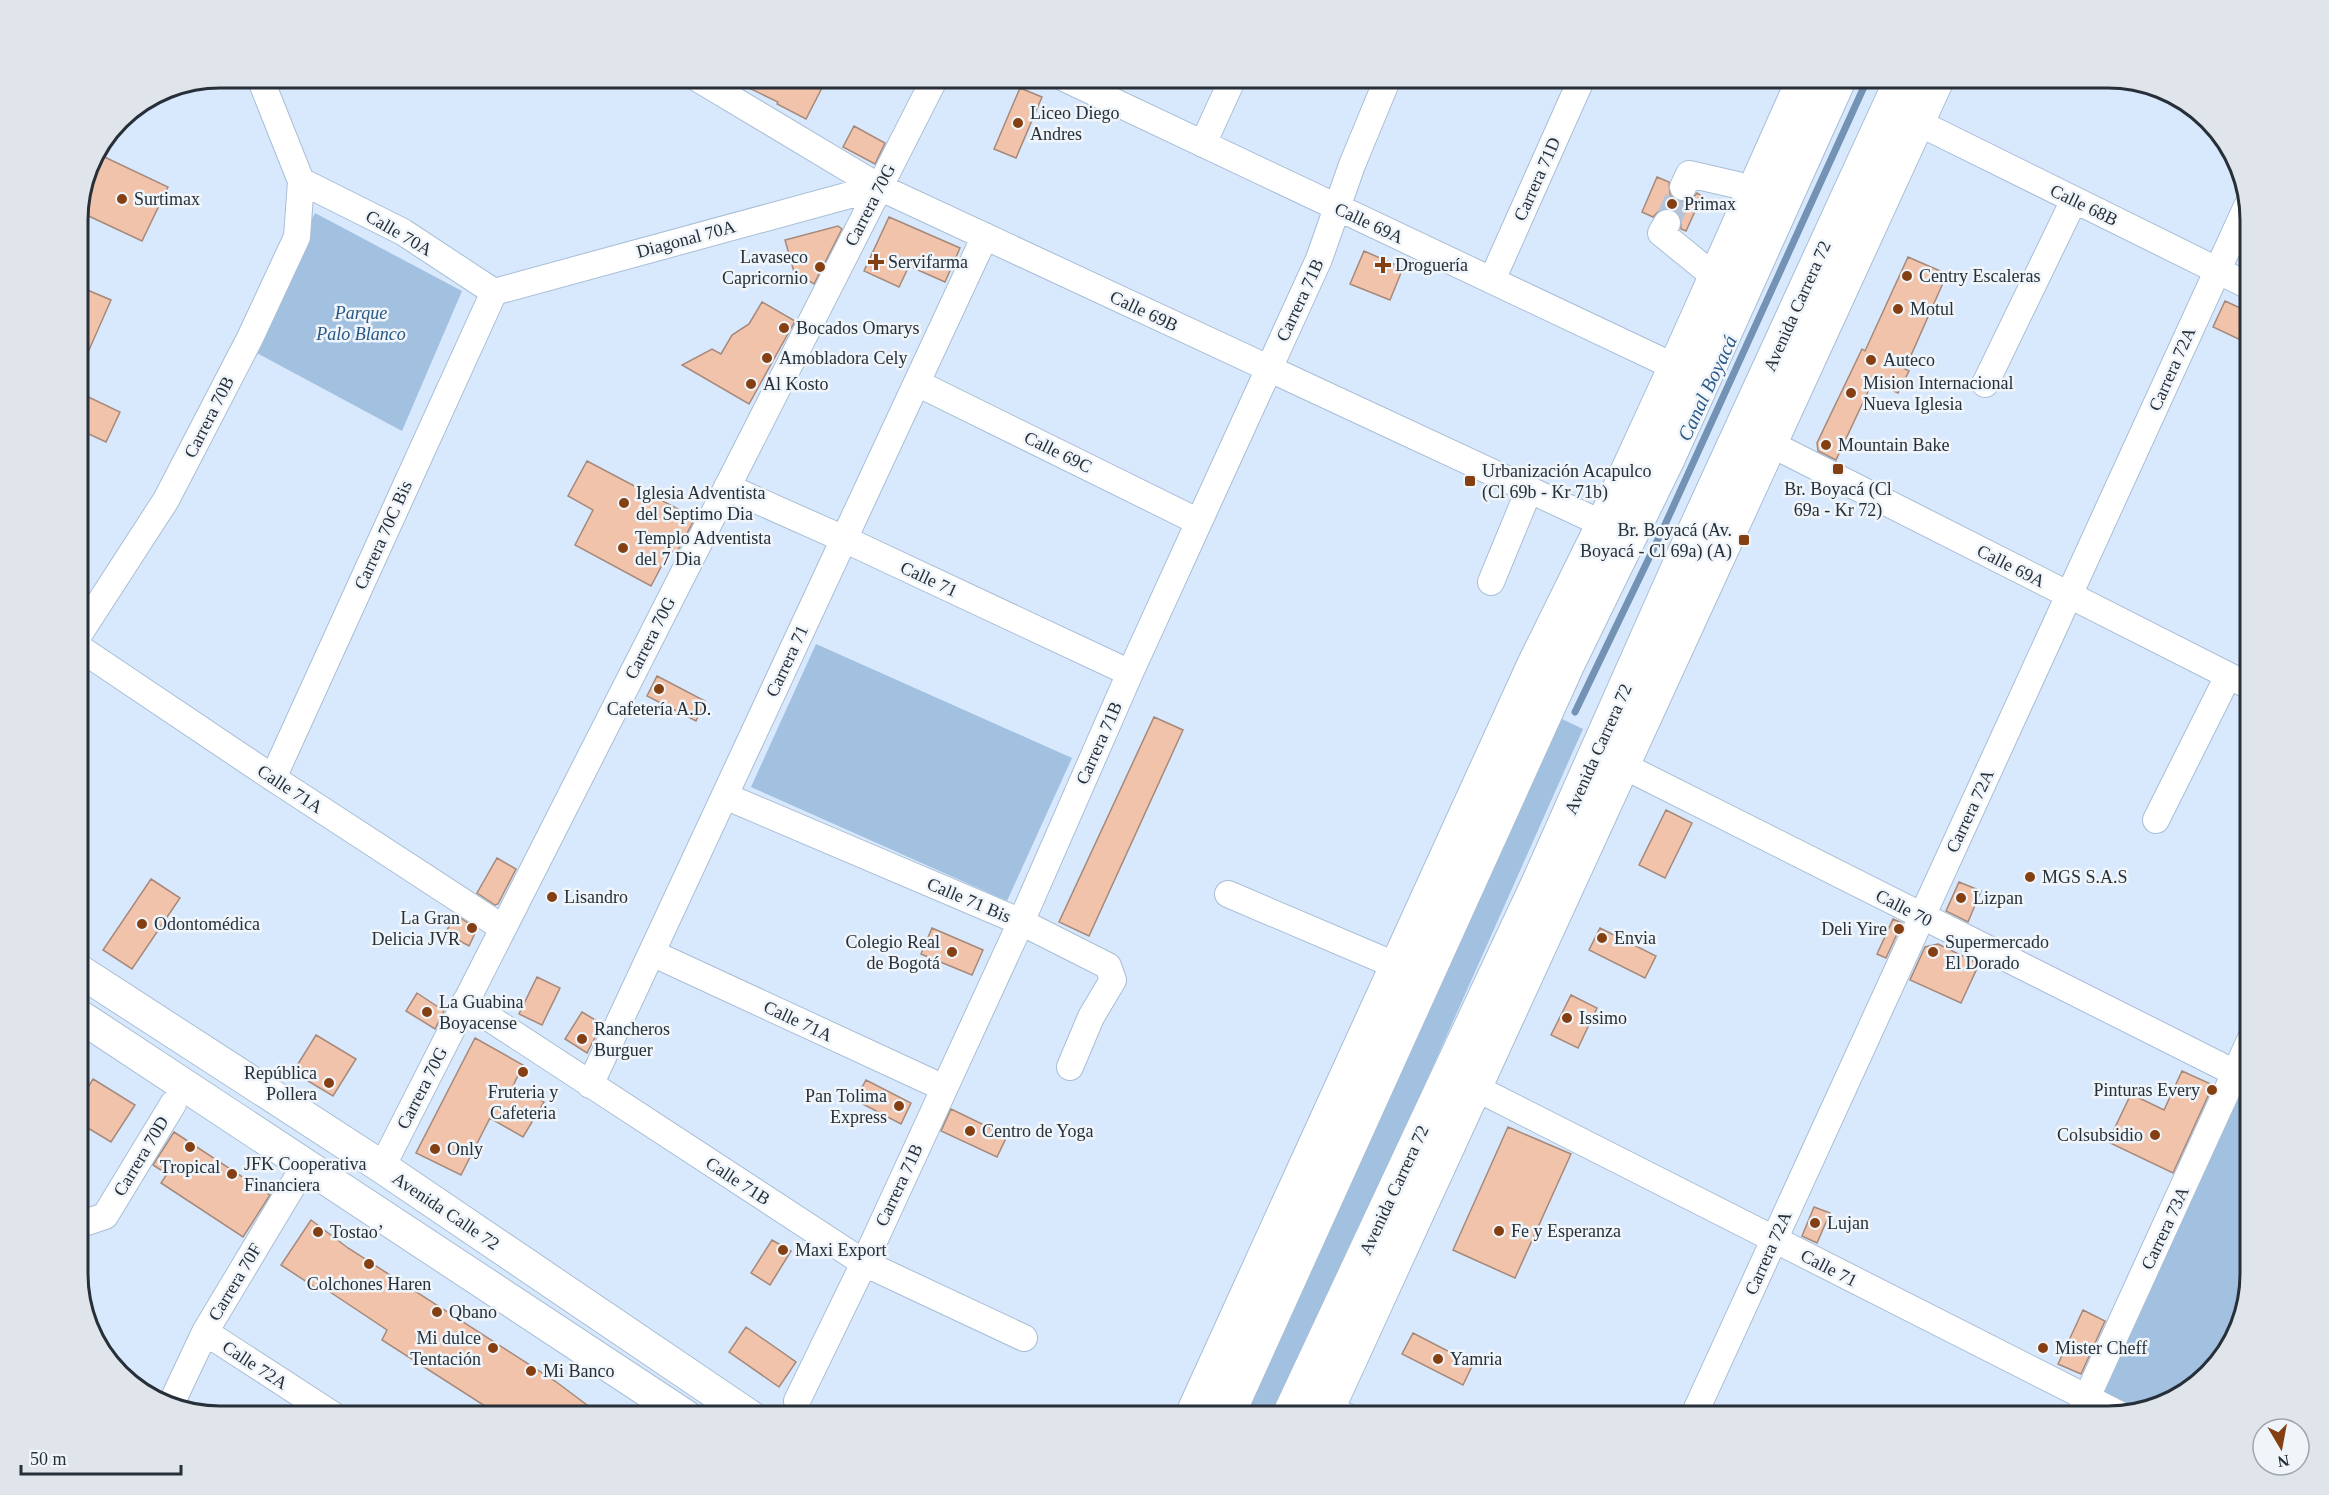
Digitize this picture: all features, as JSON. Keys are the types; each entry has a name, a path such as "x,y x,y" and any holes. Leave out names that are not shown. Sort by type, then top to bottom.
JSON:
{"highway":[{"path":"1196,1406 1534,664 1603,524 1675,367 1799,88"},
{"path":"1232,1406 1476,867 1669,457 1835,88"},
{"name":"Avenida Carrera 72","path":"1293,1406 1538,883 1691,538 1897,88"},
{"name":"Avenida Carrera 72","path":"1336,1406 1415,1219 1933,88"},
{"path":"1603,524 1604,591"},
{"path":"1687,627 1691,538"},
{"path":"1333,1107 1401,1036"},
{"path":"1415,1219 1418,1140"},
{"path":"1334,1318 1387,1281"},
{"path":"1217,1406 1219,1355"}],"main road":[{"name":"Avenida Calle 72","path":"89,977 382,1167 735,1406"},
{"path":"89,1022 670,1406"}],"street":[{"path":"1203,144 1228,88"},
{"name":"Carrera 71B","path":"797,1401 864,1263 1021,922 1130,673 1320,260 1352,165 1384,88"},
{"name":"Carrera 71D","path":"1492,280 1577,88"},
{"path":"264,89 301,182"},
{"name":"Calle 69B","path":"715,89 879,187 1603,524"},
{"name":"Carrera 70G","path":"382,1167 930,89"},
{"name":"Calle 69A","path":"1086,89 1675,367"},
{"name":"Calle 68B","path":"1917,122 2241,282"},
{"path":"1683,188 1689,174 1737,185 1753,192"},
{"name":"Calle 70A","path":"301,182 403,232 494,292"},
{"name":"Carrera 70B","path":"89,619 166,500 250,338 297,237 301,182"},
{"name":"Diagonal 70A","path":"494,292 879,187"},
{"path":"1985,384 2074,200"},
{"name":"Carrera 72A","path":"1699,1406 2241,219"},
{"path":"1666,223 1661,233 1715,277"},
{"name":"Carrera 71","path":"590,1085 985,236"},
{"name":"Carrera 70C Bis","path":"273,778 494,292"},
{"name":"Calle 69C","path":"917,383 1199,522"},
{"name":"Calle 69A","path":"1771,444 2241,682"},
{"name":"Calle 71","path":"727,487 844,539 1130,673"},
{"path":"1491,582 1528,490"},
{"name":"Calle 71A","path":"89,654 503,928"},
{"path":"2156,820 2228,676"},
{"name":"Calle 70","path":"1622,765 2241,1076"},
{"name":"Calle 71 Bis","path":"725,796 1021,922 1108,966 1113,980 1091,1017 1070,1066"},
{"path":"1228,894 1397,966"},
{"name":"Calle 71A","path":"652,953 944,1088"},
{"name":"Calle 71B","path":"465,1002 864,1263 1024,1338"},
{"name":"Carrera 73A","path":"2083,1406 2241,1081"},
{"name":"Calle 71","path":"1476,1088 1774,1240 2078,1406"},
{"name":"Carrera 70D","path":"89,1221 105,1216 173,1104"},
{"name":"Carrera 70F","path":"174,1398 205,1332 305,1165"},
{"name":"Calle 72A","path":"205,1332 319,1406"}],"green space":[{"name":"Parque Palo Blanco","path":"315,213 462,291 402,431 244,346"},
{"path":"816,644 1072,758 1007,901 751,787"},
{"path":"1558,717 1583,729 1280,1406 1248,1406 1488,881"},
{"path":"2241,1093 2241,1275 2236,1309 2227,1333 2208,1362 2175,1389 2143,1402 2126,1405 2119,1405 2097,1395"}],"building":[{"path":"750,89 822,89 806,119 777,104 778,102"},
{"name":"Liceo Diego Andres","path":"1020,89 1042,97 1016,158 994,149"},
{"path":"854,126 885,143 875,164 843,147"},
{"name":"Surtimax","path":"105,157 168,187 142,241 89,216 95,178"},
{"name":"Primax","path":"1657,177 1669,182 1670,195 1677,201 1691,200 1697,193 1702,196 1686,231 1681,229 1680,216 1674,210 1667,208 1660,210 1653,217 1642,212"},
{"path":"889,217 960,248 945,282 909,266 899,287 864,271"},
{"path":"838,226 842,229 814,284 794,272 785,240"},
{"path":"1364,251 1403,268 1390,300 1350,284"},
{"path":"1908,257 1947,274 1905,369 1909,371 1898,393 1873,381 1836,460 1818,451 1817,443 1862,349 1865,351"},
{"path":"89,291 111,300 89,350"},
{"path":"2225,301 2241,308 2241,340 2213,327"},
{"path":"762,302 795,321 749,404 682,365 712,349 721,354 732,335 749,324"},
{"path":"89,397 120,412 106,442 89,434"},
{"path":"587,461 695,518 676,554 670,550 651,586 575,545 593,510 568,496"},
{"path":"657,676 705,701 696,721 647,696"},
{"path":"1154,717 1183,730 1089,936 1059,922"},
{"path":"1666,810 1692,823 1665,878 1639,865"},
{"path":"497,858 516,869 498,904 495,905 477,893"},
{"name":"Odontomédica","path":"151,879 180,898 132,969 103,950"},
{"path":"1959,882 1981,891 1968,922 1946,911"},
{"path":"456,915 477,929 469,946 445,933"},
{"path":"1893,919 1902,923 1886,958 1877,954"},
{"name":"Colegio Real de Bogotá","path":"932,928 983,950 972,975 921,954"},
{"path":"1600,928 1656,956 1645,978 1589,950"},
{"path":"1938,944 1979,964 1961,1003 1910,980 1925,947"},
{"path":"537,977 560,988 542,1025 519,1014"},
{"name":"La Guabina Boyacense","path":"417,993 444,1011 435,1029 406,1011"},
{"path":"1571,995 1597,1008 1578,1048 1551,1035"},
{"path":"582,1012 602,1024 587,1053 565,1039"},
{"path":"316,1035 356,1059 333,1096 293,1072"},
{"path":"475,1038 523,1065 513,1086 544,1102 523,1137 490,1118 461,1175 416,1153"},
{"name":"Colsubsidio","path":"2182,1071 2213,1085 2173,1173 2108,1142 2131,1094 2164,1110"},
{"path":"93,1079 135,1105 111,1142 89,1129 89,1086"},
{"path":"866,1080 911,1103 901,1124 855,1100"},
{"name":"Centro de Yoga","path":"951,1109 1007,1136 997,1157 941,1131"},
{"path":"1508,1127 1571,1154 1515,1278 1453,1250"},
{"path":"174,1132 270,1195 243,1237 161,1183 167,1174 153,1165"},
{"path":"1814,1207 1830,1213 1817,1243 1802,1236"},
{"path":"311,1220 348,1248 555,1381 588,1406 485,1406 382,1340 387,1330 321,1286 319,1290 281,1265"},
{"path":"772,1240 791,1251 770,1285 751,1273"},
{"path":"2083,1310 2105,1321 2081,1374 2058,1364"},
{"path":"746,1327 796,1362 779,1387 729,1352"},
{"name":"Yamria","path":"1413,1333 1473,1364 1463,1385 1402,1354"}],"waterway":[{"name":"Canal Boyacá","path":"1575,712 1663,529 1863,88"}],"tunnel":[{"path":"1667,223 1683,187"}],"place":[{"name":"Liceo Diego Andres","path":"1018,123"},
{"name":"Surtimax","path":"122,199"},
{"name":"Primax","path":"1672,204"},
{"name":"Servifarma","path":"876,262"},
{"name":"Droguería","path":"1383,265"},
{"name":"Lavaseco Capricornio","path":"820,267"},
{"name":"Centry Escaleras","path":"1907,276"},
{"name":"Motul","path":"1898,309"},
{"name":"Bocados Omarys","path":"784,328"},
{"name":"Amobladora Cely","path":"767,358"},
{"name":"Auteco","path":"1871,360"},
{"name":"Al Kosto","path":"751,384"},
{"name":"Mision Internacional Nueva Iglesia","path":"1851,393"},
{"name":"Mountain Bake","path":"1826,445"},
{"name":"Br. Boyacá (Cl 69a - Kr 72)","path":"1838,469"},
{"name":"Urbanización Acapulco (Cl 69b - Kr 71b)","path":"1470,481"},
{"name":"Iglesia Adventista del Septimo Dia","path":"624,503"},
{"name":"Br. Boyacá (Av. Boyacá - Cl 69a) (A)","path":"1744,540"},
{"name":"Templo Adventista del 7 Dia","path":"623,548"},
{"name":"Cafetería A.D.","path":"659,689"},
{"name":"MGS S.A.S","path":"2030,877"},
{"name":"Lisandro","path":"552,897"},
{"name":"Lizpan","path":"1961,898"},
{"name":"Odontomédica","path":"142,924"},
{"name":"La Gran Delicia JVR","path":"472,928"},
{"name":"Deli Yire","path":"1899,929"},
{"name":"Envia","path":"1602,938"},
{"name":"Colegio Real de Bogotá","path":"952,952"},
{"name":"Supermercado El Dorado","path":"1933,952"},
{"name":"La Guabina Boyacense","path":"427,1012"},
{"name":"Issimo","path":"1567,1018"},
{"name":"Rancheros Burguer","path":"582,1039"},
{"name":"Fruteria y Cafeteria","path":"523,1072"},
{"name":"República Pollera","path":"329,1083"},
{"name":"Pinturas Every","path":"2212,1090"},
{"name":"Pan Tolima Express","path":"899,1106"},
{"name":"Centro de Yoga","path":"970,1131"},
{"name":"Colsubsidio","path":"2155,1135"},
{"name":"Tropical","path":"190,1147"},
{"name":"Only","path":"435,1149"},
{"name":"JFK Cooperativa Financiera","path":"232,1174"},
{"name":"Lujan","path":"1815,1223"},
{"name":"Fe y Esperanza","path":"1499,1231"},
{"name":"Tostao’","path":"318,1232"},
{"name":"Maxi Export","path":"783,1250"},
{"name":"Colchones Haren","path":"369,1264"},
{"name":"Qbano","path":"437,1312"},
{"name":"Mi dulce Tentación","path":"493,1348"},
{"name":"Mister Cheff","path":"2043,1348"},
{"name":"Yamria","path":"1438,1359"},
{"name":"Mi Banco","path":"531,1371"}]}
